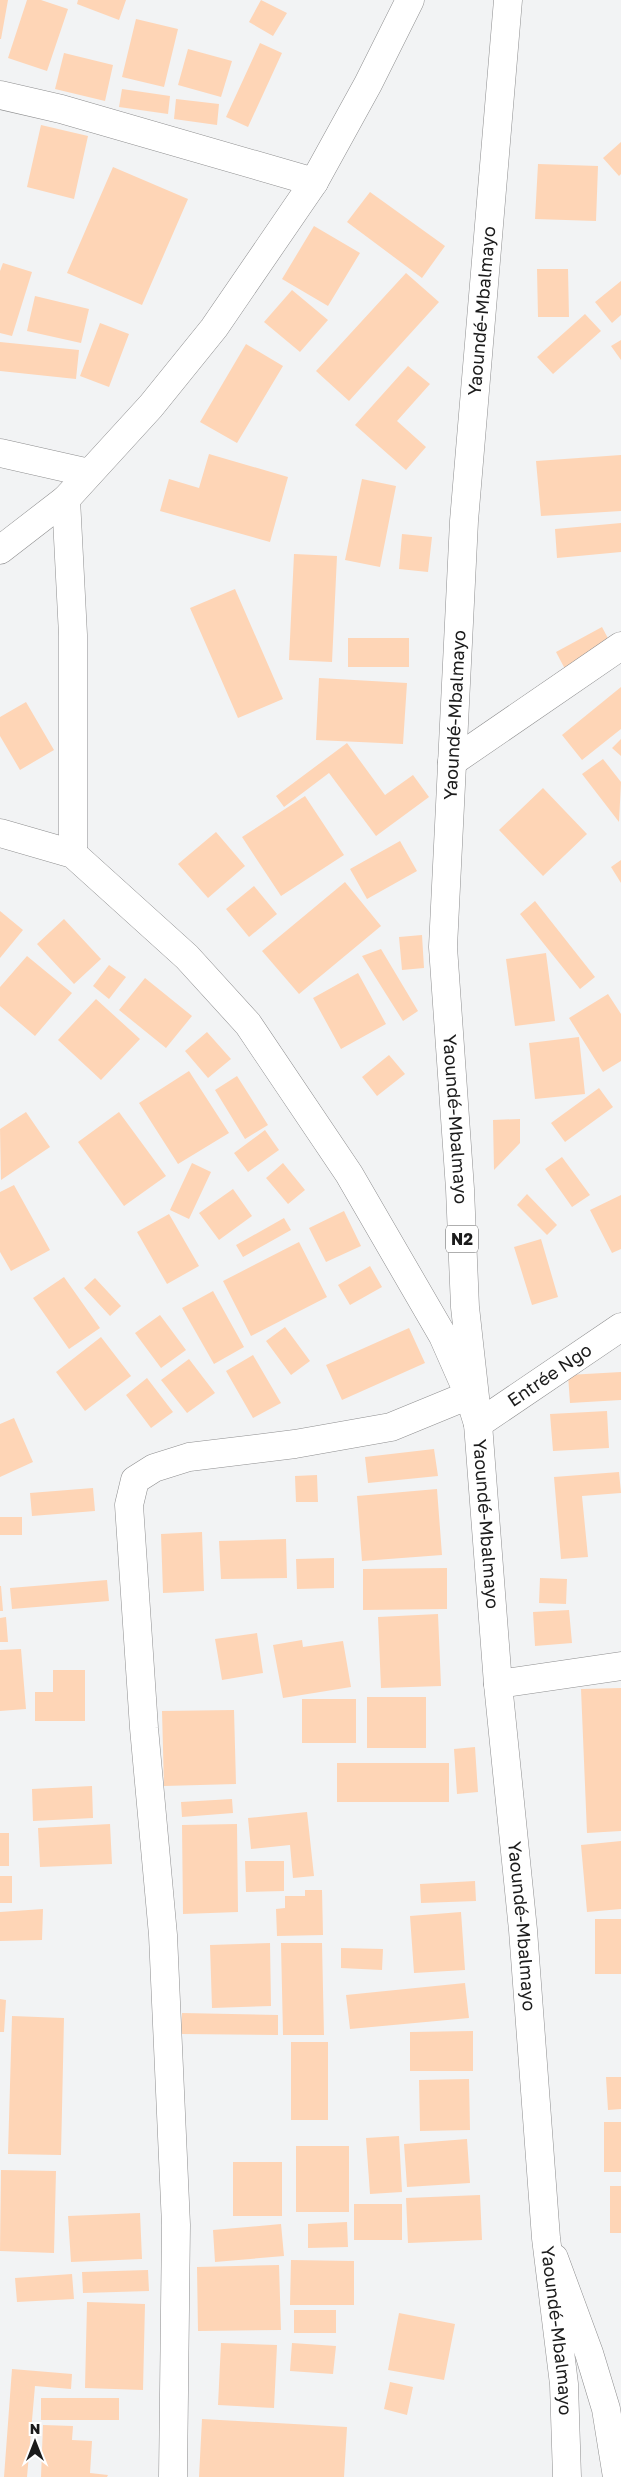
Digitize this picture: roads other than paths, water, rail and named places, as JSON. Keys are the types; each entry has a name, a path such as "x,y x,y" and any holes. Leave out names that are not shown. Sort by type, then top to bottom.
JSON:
{"main road":[{"path":"0,550 66,499 151,406 214,328 314,182 368,84 410,0"},
{"name":"Yaoundé-Mbalmayo","path":"508,0 464,521 442,947 460,1189 465,1307 478,1424 498,1684 523,1930 546,2238 564,2384 568,2477"},
{"path":"0,95 61,109 314,182"},
{"path":"0,453 89,473"},
{"path":"66,499 73,635 73,854"},
{"path":"452,762 621,646"},
{"path":"0,833 73,854 187,957 248,1024 349,1174 442,1336 468,1395 478,1424"},
{"name":"Entrée Ngo","path":"478,1424 621,1327"},
{"path":"173,2477 176,2226 163,1935 144,1728 129,1505 135,1480 154,1468 189,1457 296,1444 391,1427 468,1395"},
{"path":"498,1684 621,1666"},
{"path":"546,2238 589,2353 613,2410 617,2477"}]}
